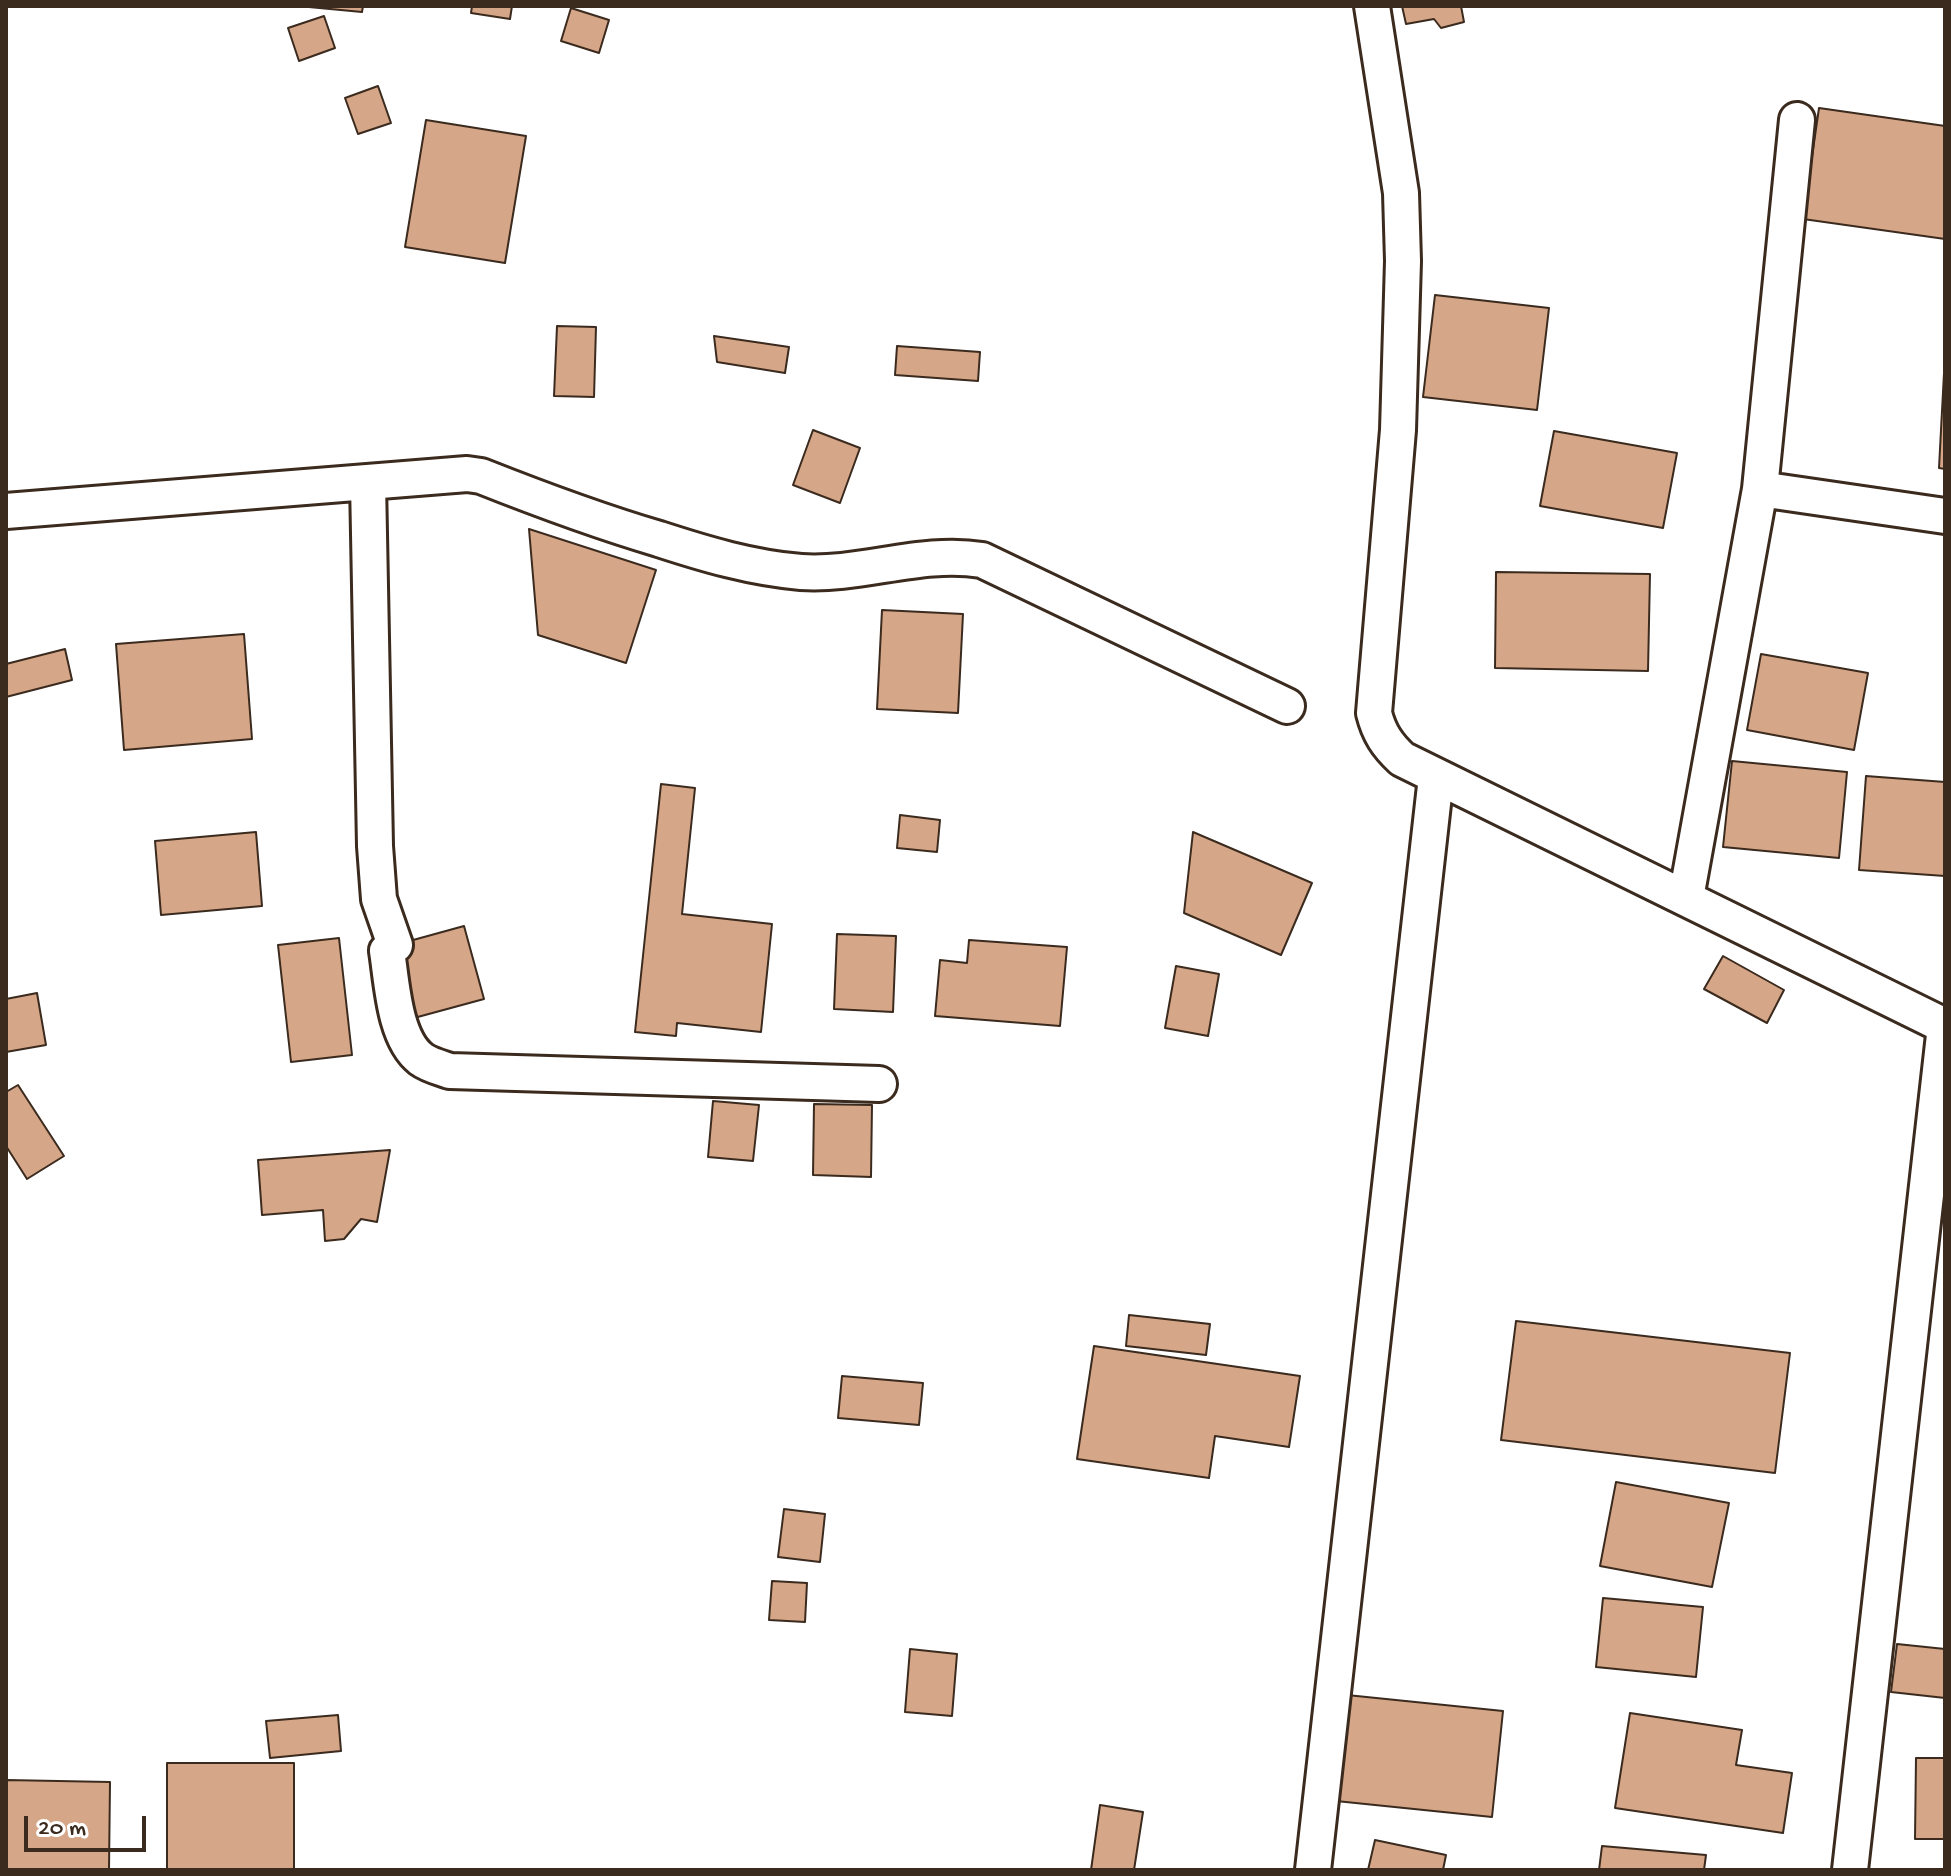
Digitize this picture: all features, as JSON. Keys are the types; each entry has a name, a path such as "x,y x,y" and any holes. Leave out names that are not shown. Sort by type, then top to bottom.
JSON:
{"street":[{"path":"1372,6 1401,193 1403,261 1398,430 1374,713 1379,732 1402,759 1436,777 1945,1026 1850,1870"},
{"path":"1686,898 1760,489 1797,120"},
{"path":"6,511 467,474 481,476 593,519 720,558 775,569 845,572 939,556 982,560 1287,706"},
{"path":"368,482 375,846 379,899 395,945 387,951 397,1011 407,1045 422,1060 450,1071 879,1084"},
{"path":"1760,489 1945,516"},
{"path":"1313,1870 1436,777"}],"building":[{"path":"298,6 363,6 362,12"},
{"path":"472,6 512,6 510,19 471,13"},
{"path":"1402,6 1461,6 1464,22 1441,28 1434,19 1406,24"},
{"path":"571,8 609,20 599,53 561,41"},
{"path":"324,16 335,48 299,61 288,28"},
{"path":"378,86 391,123 358,134 345,98"},
{"path":"1819,108 1945,126 1945,239 1803,219"},
{"path":"426,120 526,136 505,263 405,247"},
{"path":"1435,295 1549,308 1537,410 1423,397"},
{"path":"557,326 596,327 594,397 554,396"},
{"path":"714,336 789,347 785,373 717,362"},
{"path":"897,346 980,352 978,381 895,375"},
{"path":"1945,373 1945,469 1939,468"},
{"path":"813,430 860,448 840,503 793,485"},
{"path":"1554,431 1677,453 1663,528 1540,506"},
{"path":"529,529 656,570 626,663 538,635"},
{"path":"1496,572 1650,574 1648,671 1495,668"},
{"path":"882,610 963,614 958,713 877,709"},
{"path":"244,634 252,739 124,750 116,644"},
{"path":"65,649 72,680 6,697 6,664"},
{"path":"1761,654 1868,673 1854,750 1747,730"},
{"path":"1732,761 1847,772 1839,858 1723,847"},
{"path":"1866,776 1945,782 1945,876 1859,870"},
{"path":"661,784 695,788 682,914 772,924 761,1032 677,1023 676,1036 635,1032"},
{"path":"900,815 940,820 937,852 897,848"},
{"path":"256,832 262,906 161,915 155,841"},
{"path":"1193,832 1312,883 1281,955 1184,913"},
{"path":"464,926 484,999 414,1018 395,945"},
{"path":"837,934 896,936 893,1012 834,1009"},
{"path":"339,938 352,1055 291,1062 278,945"},
{"path":"969,940 1067,947 1060,1026 935,1016 940,960 967,963"},
{"path":"1723,956 1784,990 1767,1023 1704,989"},
{"path":"1176,966 1219,974 1208,1036 1165,1028"},
{"path":"37,993 46,1045 6,1052 6,999"},
{"path":"18,1085 64,1156 27,1179 6,1146 6,1092"},
{"path":"713,1101 759,1105 753,1161 708,1157"},
{"path":"814,1104 872,1105 871,1177 813,1175"},
{"path":"390,1150 377,1222 361,1219 344,1239 325,1241 323,1210 262,1215 258,1160"},
{"path":"1129,1315 1210,1324 1206,1355 1126,1346"},
{"path":"1516,1321 1790,1353 1775,1473 1501,1440"},
{"path":"1094,1346 1300,1376 1289,1447 1215,1436 1209,1478 1077,1459"},
{"path":"842,1376 923,1383 919,1425 838,1418"},
{"path":"1616,1482 1729,1503 1712,1587 1600,1566"},
{"path":"784,1509 825,1514 820,1562 778,1557"},
{"path":"772,1581 807,1583 805,1622 769,1620"},
{"path":"1603,1598 1703,1607 1696,1677 1596,1667"},
{"path":"1897,1644 1945,1649 1945,1698 1891,1692"},
{"path":"910,1649 957,1654 952,1716 905,1712"},
{"path":"1347,1695 1503,1711 1492,1817 1336,1801"},
{"path":"1630,1713 1742,1730 1736,1765 1792,1773 1783,1833 1615,1808"},
{"path":"338,1715 341,1751 270,1758 266,1721"},
{"path":"1916,1758 1945,1758 1945,1839 1915,1839"},
{"path":"167,1763 294,1763 294,1870 167,1870"},
{"path":"6,1780 110,1782 109,1870 6,1870"},
{"path":"1100,1805 1143,1812 1134,1870 1091,1870"},
{"path":"1375,1840 1446,1855 1443,1870 1368,1870"},
{"path":"1602,1846 1706,1855 1704,1870 1599,1870"}]}
